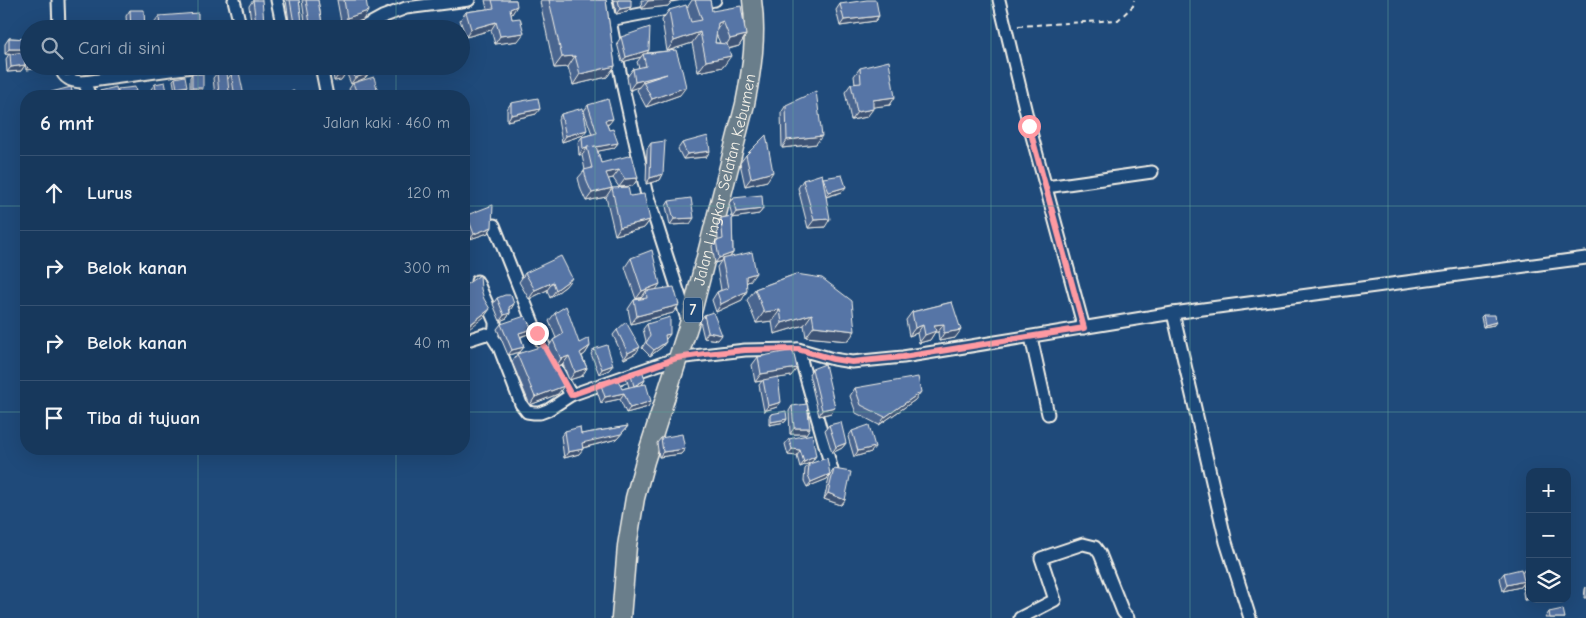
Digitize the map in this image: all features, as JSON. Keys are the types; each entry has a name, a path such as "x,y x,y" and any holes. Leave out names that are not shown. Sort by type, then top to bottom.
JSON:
{"highway":[{"name":"Jalan Lingkar Selatan Kebumen","path":"621,618 627,546 635,498 644,461 689,324 745,104 752,69 754,13 752,0"}],"street":[{"path":"58,0 59,20"},
{"path":"234,0 238,20"},
{"path":"277,0 281,20"},
{"path":"376,20 406,8 469,0"},
{"path":"606,0 622,87 646,191 689,324"},
{"path":"609,20 715,0"},
{"path":"999,0 1084,328"},
{"path":"64,75 71,80 84,82 134,75"},
{"path":"323,75 326,90"},
{"path":"84,82 87,90"},
{"path":"1046,187 1152,172"},
{"path":"494,225 537,333 571,395"},
{"path":"470,339 486,334 492,336 499,347 521,404 528,412 534,414 548,410 571,395 677,358 745,350 798,349 833,359 852,362 903,357 1173,313 1586,258"},
{"path":"476,281 496,322 492,336"},
{"path":"1173,313 1226,542 1250,618"},
{"path":"1031,337 1048,414"},
{"path":"798,349 832,470"},
{"path":"1020,618 1055,600 1041,558 1083,544 1095,547 1100,554 1123,612 1128,618"}],"path":[{"path":"1006,27 1118,20 1133,6 1134,0"}],"building":[{"path":"253,0 262,0 264,20 256,20"},
{"path":"290,0 299,0 302,20 293,20"},
{"path":"306,0 318,0 321,20 309,20"},
{"path":"344,0 366,0 368,11 347,18"},
{"path":"492,0 516,0 517,6 510,9 512,19 520,18 524,33 500,36 496,22 471,29 470,20 466,12 494,8"},
{"path":"549,0 606,0 615,66 580,74 575,56 562,57"},
{"path":"618,0 631,0 631,7 620,9"},
{"path":"695,0 710,0 712,11 741,6 746,35 730,39 723,21 718,23 715,43 727,44 731,56 706,61 700,32 674,41 669,10 686,5 691,22 702,20"},
{"path":"876,0 879,16 844,20 840,4"},
{"path":"130,10 144,10 145,20 131,20"},
{"path":"198,13 198,20 159,20 159,16"},
{"path":"650,27 649,50 626,57 621,37"},
{"path":"9,38 20,39 20,49 9,49"},
{"path":"676,50 686,87 652,99 643,82 667,74 635,82 633,69 646,66 643,54"},
{"path":"20,53 20,66 11,67 10,54"},
{"path":"889,61 895,97 873,100 873,109 857,112 851,84 861,83 860,68"},
{"path":"192,75 203,75 203,88 192,88"},
{"path":"217,75 227,75 229,90 219,90"},
{"path":"231,75 240,75 243,90 234,90"},
{"path":"185,76 187,86 177,88 175,78"},
{"path":"374,77 377,90 356,90 353,83"},
{"path":"165,82 167,90 156,90 155,84"},
{"path":"71,87 72,90 59,90"},
{"path":"116,87 117,90 104,90"},
{"path":"135,87 136,90 118,90"},
{"path":"816,91 822,136 787,140 786,105"},
{"path":"538,98 540,109 511,115 511,103"},
{"path":"608,99 613,119 605,120 609,130 613,129 618,143 583,149 582,137 597,133 588,105"},
{"path":"583,108 587,130 566,136 561,114"},
{"path":"766,135 773,172 751,178 746,155"},
{"path":"708,136 710,151 687,154 682,143"},
{"path":"665,141 663,174 650,178 651,143"},
{"path":"596,146 601,163 632,155 638,178 625,179 619,170 606,173 612,188 592,193 584,170 592,168 587,147"},
{"path":"822,174 830,219 814,220 803,180"},
{"path":"842,175 846,187 829,192 823,178"},
{"path":"628,187 630,196 644,194 650,220 620,227 612,188"},
{"path":"762,195 763,209 736,212 733,198"},
{"path":"691,198 694,218 674,219 669,201"},
{"path":"493,205 492,227 474,234 470,223 470,214"},
{"path":"732,216 733,253 719,258 716,241 723,239 721,218"},
{"path":"652,250 660,284 642,291 631,258"},
{"path":"752,252 756,273 746,276 747,291 721,304 717,292 728,288 722,259"},
{"path":"561,256 572,278 556,290 553,282 535,290 525,273"},
{"path":"796,274 822,278 852,301 855,331 814,326 812,314 782,323 780,310 764,312 755,289"},
{"path":"480,275 481,289 490,309 470,324 470,282"},
{"path":"674,287 679,305 637,316 634,300 647,298 646,291"},
{"path":"511,295 514,304 509,307 510,313 504,315 497,298"},
{"path":"952,302 961,330 944,333 944,324 934,325 936,331 925,335 923,325 915,328 912,312"},
{"path":"566,306 579,343 589,338 590,346 580,353 587,368 575,372 569,356 561,359 553,340 563,334 555,313"},
{"path":"713,312 722,335 708,332 704,315"},
{"path":"1483,315 1495,315 1496,322 1485,325"},
{"path":"525,316 532,329 519,333 524,347 512,350 501,324"},
{"path":"670,317 670,334 665,335 666,342 654,350 646,343 650,336 647,324"},
{"path":"626,322 640,347 628,353 617,330"},
{"path":"546,345 564,386 535,397 517,354"},
{"path":"607,345 613,365 602,369 594,349"},
{"path":"793,350 797,368 761,374 758,357"},
{"path":"825,364 835,407 822,410 812,369"},
{"path":"642,369 645,380 634,386 630,372"},
{"path":"778,377 781,402 768,406 763,380"},
{"path":"918,377 921,392 885,417 861,405 855,388"},
{"path":"618,380 622,389 646,384 651,401 630,408 624,393 605,397 600,382"},
{"path":"807,404 810,428 794,428 792,406"},
{"path":"786,411 787,419 771,422 771,414"},
{"path":"841,422 846,443 836,447 829,425"},
{"path":"869,425 875,447 858,451 852,431"},
{"path":"628,426 621,434 582,443 583,449 568,452 565,431 580,427 581,434"},
{"path":"682,434 685,449 663,452 661,438"},
{"path":"812,434 816,456 804,462 800,450 792,449 789,439"},
{"path":"827,458 830,474 811,482 808,475 809,464"},
{"path":"834,469 851,472 845,500 828,493"},
{"path":"1521,569 1524,581 1507,585 1504,573"},
{"path":"1563,609 1565,618 1550,618 1549,612"}],"route":[{"path":"537,333 571,395 677,358 705,354 771,348 798,349 833,359 852,362 903,357 1084,328 1029,126"}]}
